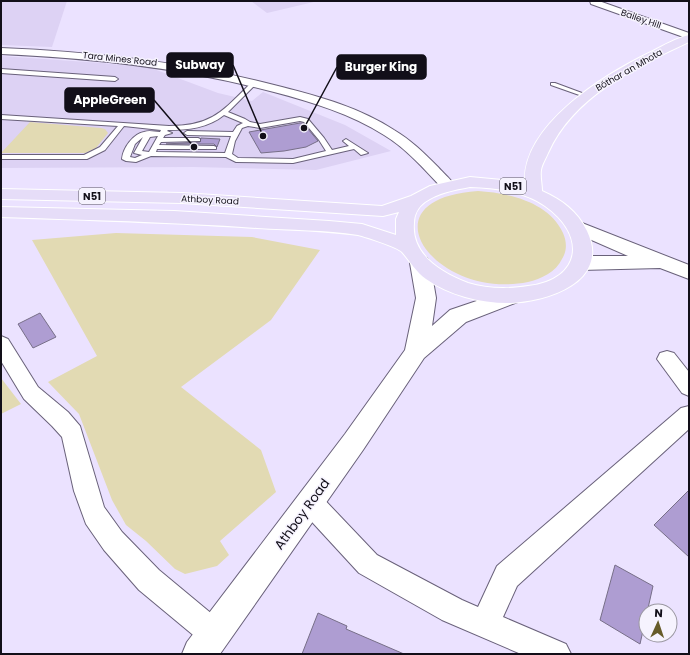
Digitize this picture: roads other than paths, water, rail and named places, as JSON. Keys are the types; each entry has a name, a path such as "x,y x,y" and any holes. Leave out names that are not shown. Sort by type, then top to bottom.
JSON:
{"main road":[{"name":"Bóthar an Mhota","path":"534,194 533,168 548,139 562,120 587,96 610,79 689,37"},
{"name":"N51","path":"490,182 508,178 533,168"},
{"name":"N51","path":"470,182 490,182 512,186 550,201 566,213 578,227 584,248 581,263 569,278 553,288 516,296 473,292 452,284 420,263 407,246 403,229 407,212 417,200 429,192 448,185 470,182"},
{"name":"Athboy Road","path":"1,194 182,198 383,211 417,200"},
{"name":"Athboy Road","path":"1,212 174,217 329,227 362,230 407,246"}],"street":[{"name":"Bailey Hill","path":"592,3 689,37"},
{"name":"Tara Mines Road","path":"1,51 131,59 200,70 330,104 372,123 403,142 448,185"},
{"path":"578,227 689,272"},
{"path":"581,263 626,264 662,262"},
{"path":"416,352 426,298 420,263"},
{"path":"416,352 458,316 516,296"},
{"path":"1,344 31,393 60,419 72,433 86,491 95,515 113,541 206,644"},
{"name":"Athboy Road","path":"206,644 310,502 416,352"},
{"path":"667,359 689,387"},
{"path":"485,624 507,576 689,415"},
{"path":"310,502 368,564 452,610 556,654"}],"lane":[{"path":"1,71 115,79"},
{"path":"163,133 151,154 136,160 126,159 126,155 136,137 142,133 163,133 198,127 212,121 254,83"},
{"path":"553,84 587,96"},
{"path":"223,112 243,120 248,124"},
{"path":"1,117 122,124 163,133 231,144"},
{"path":"330,153 322,139 306,120 300,119 260,126 248,124 239,127 231,144 236,160 293,161 330,153 354,146"},
{"path":"1,157 84,157 95,155 106,147 122,124"},
{"path":"150,133 147,135 138,153 151,154 231,144"},
{"path":"346,141 364,153"},
{"path":"156,147 231,144"}],"place":[{"name":"Burger King","path":"304,128"},
{"name":"Subway","path":"263,136"},
{"name":"AppleGreen","path":"194,147"}]}
